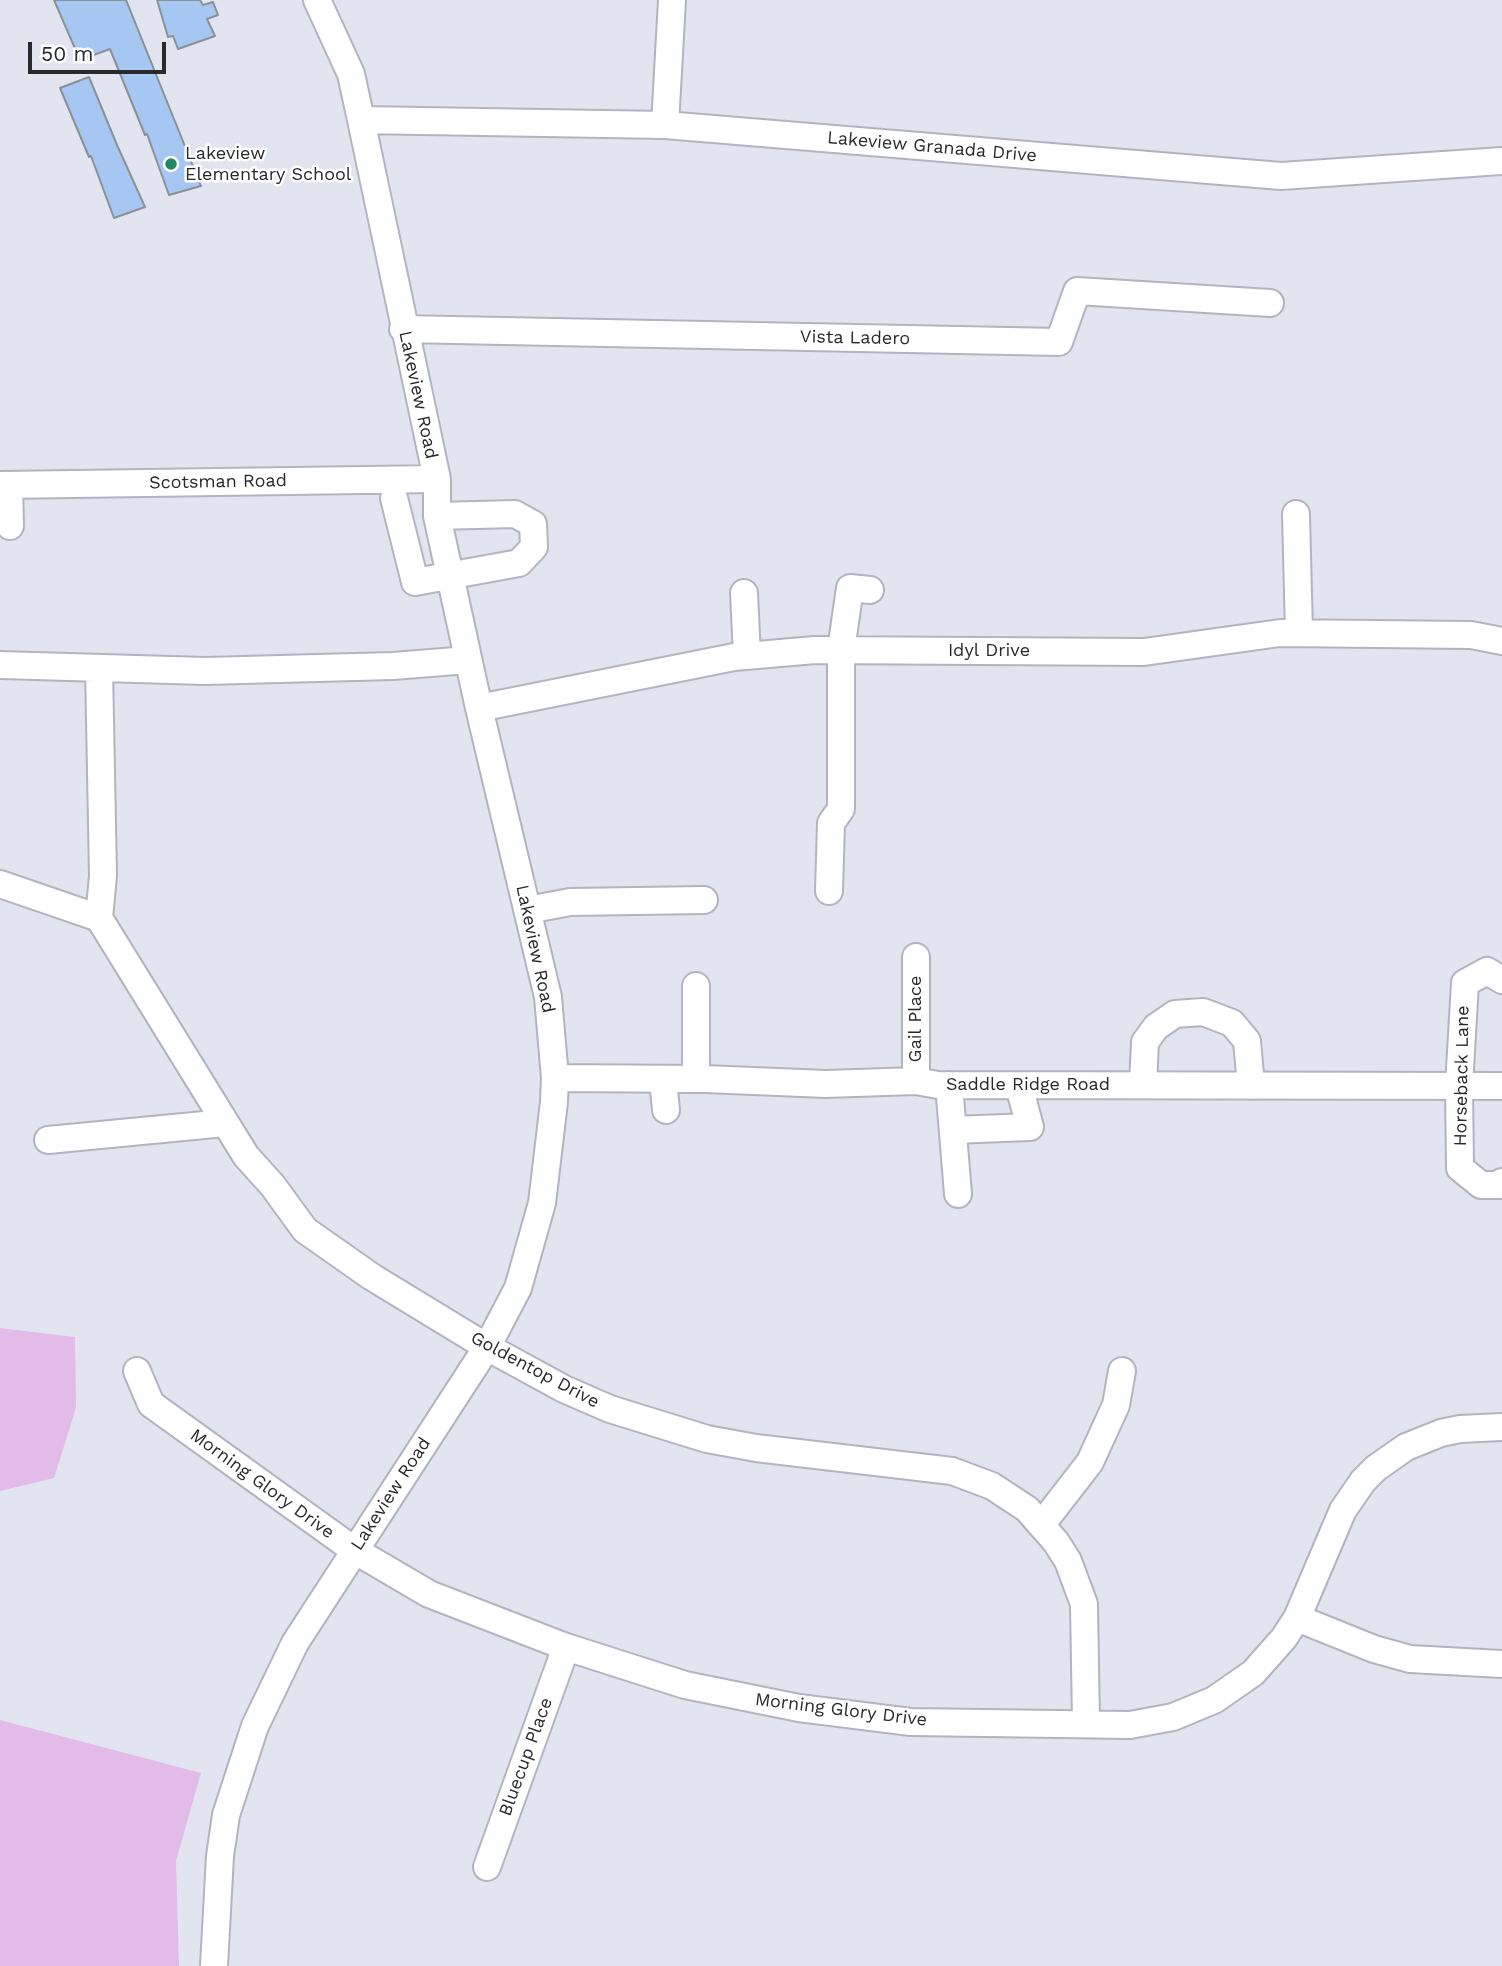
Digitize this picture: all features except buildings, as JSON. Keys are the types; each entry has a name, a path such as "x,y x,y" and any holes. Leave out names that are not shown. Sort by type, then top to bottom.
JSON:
{"street":[{"name":"Lakeview Road","path":"214,1966 220,1856 226,1815 255,1726 295,1643 487,1347 518,1288 542,1203 554,1102 555,1078 548,997 479,708 438,520 437,479 403,329 361,120 351,74 317,0"},
{"path":"665,125 672,0"},
{"name":"Lakeview Granada Drive","path":"361,120 665,125 1281,176 1502,161"},
{"name":"Vista Ladero","path":"403,329 1059,342 1077,291 1270,303"},
{"name":"Scotsman Road","path":"5,485 437,479"},
{"path":"5,485 10,526"},
{"path":"394,498 415,582 519,563 534,547 533,524 515,514 438,520 404,536"},
{"path":"1296,514 1299,634"},
{"path":"829,891 831,823 841,809 841,650 850,588 870,590"},
{"path":"744,593 747,656"},
{"name":"Idyl Drive","path":"479,708 747,656 841,650 1144,652 1280,634 1471,635 1502,641"},
{"path":"0,665 232,670 393,666 468,660"},
{"path":"0,884 99,918 103,876 99,668"},
{"path":"528,910 570,902 705,900"},
{"name":"Goldentop Drive","path":"99,918 246,1156 273,1185 305,1230 372,1277 564,1390 610,1409 707,1439 756,1448 952,1472 972,1478 1010,1497 1042,1524 1068,1561 1084,1604 1086,1723"},
{"name":"Gail Place","path":"916,957 916,1081"},
{"name":"Horseback Lane","path":"1502,980 1487,971 1465,983 1459,1086 1460,1168 1481,1185 1500,1185 1502,1182"},
{"path":"696,986 696,1079"},
{"path":"1143,1084 1145,1042 1156,1027 1175,1014 1203,1012 1232,1023 1247,1041 1251,1086"},
{"name":"Saddle Ridge Road","path":"555,1078 696,1079 826,1084 916,1081 949,1085 1019,1086 1502,1086"},
{"path":"663,1079 666,1110"},
{"path":"949,1085 958,1194"},
{"path":"953,1130 1034,1137 1019,1086"},
{"path":"48,1140 225,1124"},
{"name":"Morning Glory Drive","path":"137,1371 151,1404 354,1550 429,1594 566,1647 685,1685 799,1708 911,1721 1130,1725 1194,1710 1234,1688 1261,1665 1284,1638 1297,1618 1343,1510 1376,1468 1406,1447 1441,1433 1470,1428 1502,1427"},
{"path":"1042,1524 1090,1462 1116,1405 1122,1371"},
{"path":"1297,1618 1374,1649 1410,1659 1502,1664"},
{"name":"Bluecup Place","path":"487,1867 566,1647"}],"shaded area":[{"path":"0,1328 75,1337 76,1408 54,1478 0,1491"},
{"path":"0,1720 201,1773 176,1861 179,1966 0,1966"}],"place":[{"name":"Lakeview Elementary School","path":"171,164"}]}
